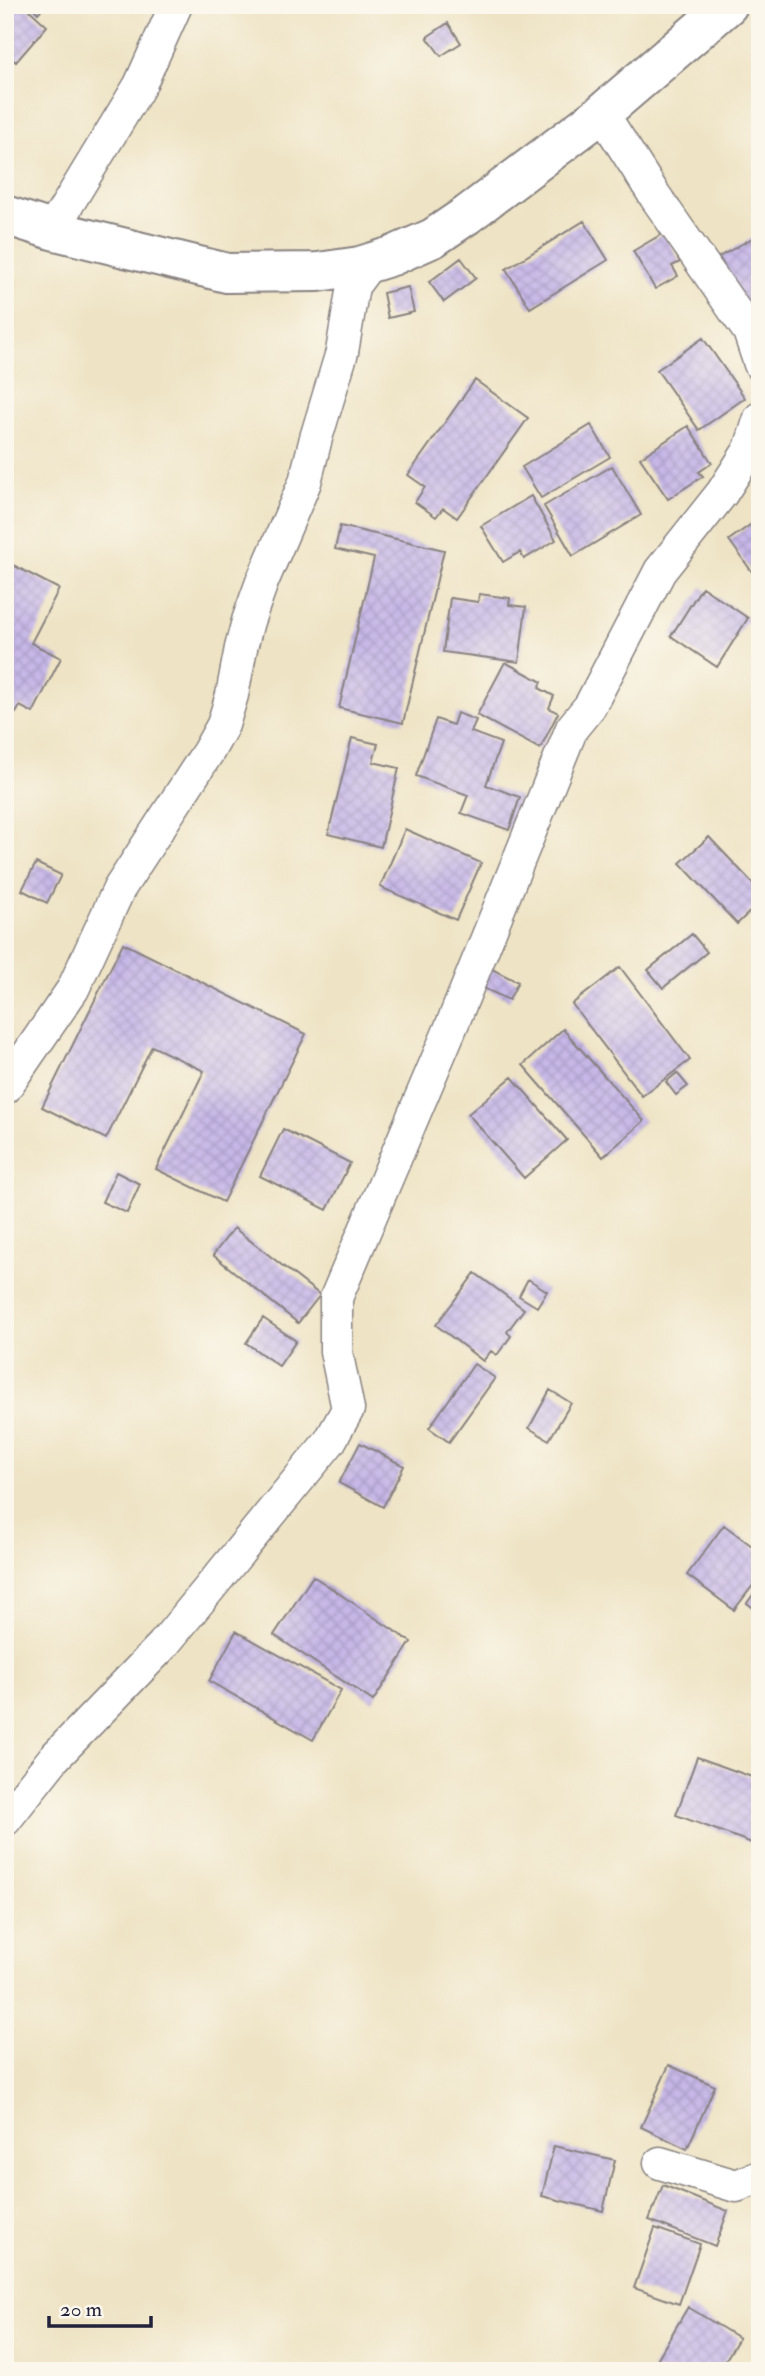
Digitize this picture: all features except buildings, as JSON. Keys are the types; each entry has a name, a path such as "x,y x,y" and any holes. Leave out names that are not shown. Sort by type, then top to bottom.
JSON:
{"street":[{"path":"52,230 140,85 176,5"},
{"path":"5,215 52,230 227,273 318,272 393,256 433,238 601,113 728,5"},
{"path":"601,113 748,331 760,363"},
{"path":"5,1088 74,989 119,889 223,725 252,611 305,482 342,352 353,286 371,262"},
{"path":"5,1820 54,1758 163,1644 330,1441 348,1409 336,1351 336,1298 454,1020 572,729 590,706 660,571 722,493 750,449 760,418"},
{"path":"660,2163 736,2186 760,2177"}]}
